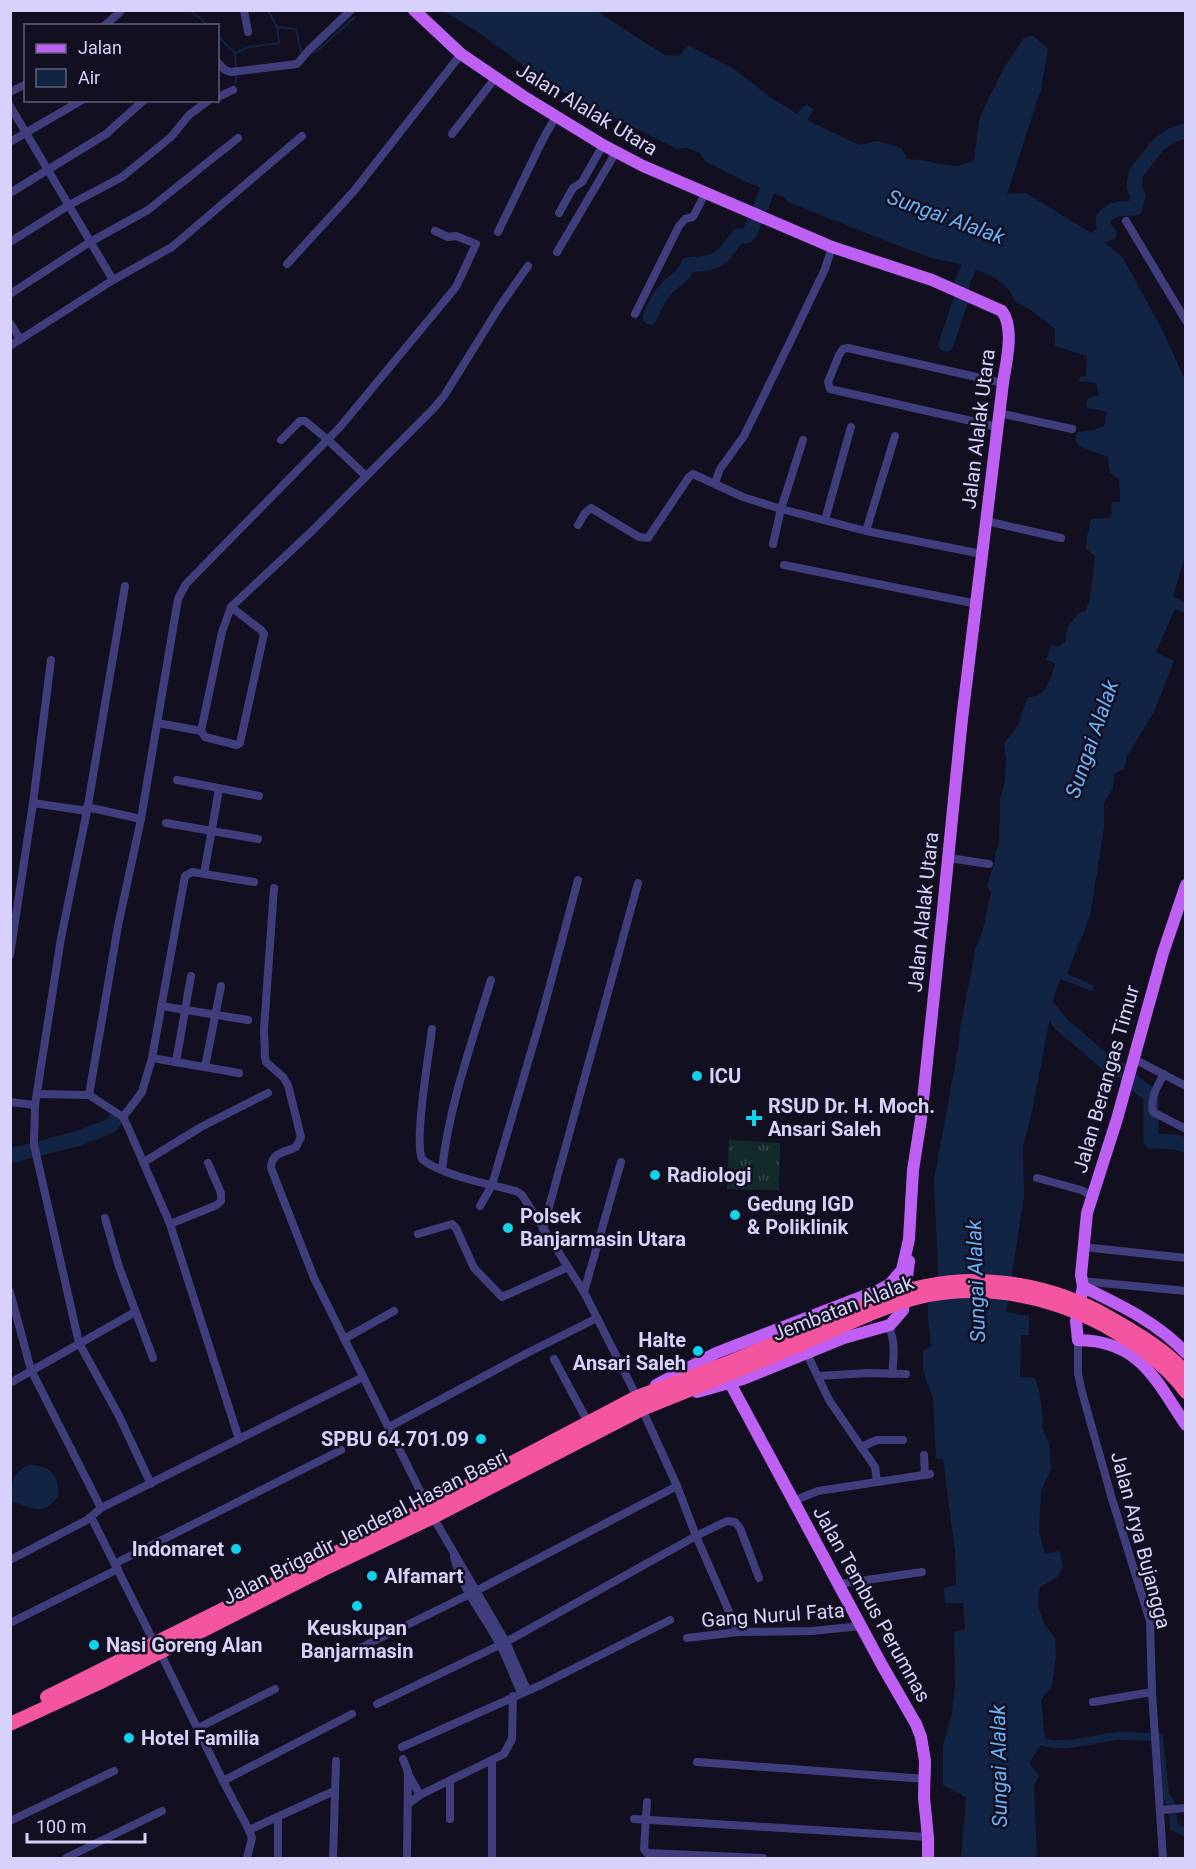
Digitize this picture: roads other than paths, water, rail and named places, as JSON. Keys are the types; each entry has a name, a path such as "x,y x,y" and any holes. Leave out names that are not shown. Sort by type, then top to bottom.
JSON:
{"highway":[{"name":"Jembatan Alalak","path":"737,1365 902,1292 943,1283 980,1281 1038,1288 1078,1301 1148,1341 1185,1373"},
{"name":"Jembatan Alalak","path":"737,1365 897,1304 943,1293 991,1292 1055,1304 1092,1319 1125,1338 1161,1364 1185,1392"},
{"name":"Jalan Brigadir Jenderal Hasan Basri","path":"431,1512 589,1424 737,1365"},
{"name":"Jalan Brigadir Jenderal Hasan Basri","path":"11,1720 431,1512 643,1402"}],"main road":[{"name":"Jalan Alalak Utara","path":"414,10 461,54 616,152 661,175 832,247 962,292 995,306 1004,314 1008,335 962,719 949,858 911,1190 909,1239 902,1280 903,1310 888,1326"},
{"name":"Jalan Berangas Timur","path":"1078,1340 1076,1321 1082,1284 1087,1213 1185,885"},
{"path":"643,1402 670,1377 716,1353 902,1280"},
{"path":"1082,1284 1140,1316 1167,1335 1185,1353"},
{"path":"643,1402 730,1383 844,1338 888,1326"},
{"path":"1078,1340 1109,1344 1128,1352 1137,1359 1156,1381 1185,1425"},
{"name":"Jalan Tembus Perumnas","path":"730,1383 916,1724 924,1750 928,1858"}],"street":[{"path":"244,10 248,32"},
{"path":"219,64 231,72 297,64 351,10"},
{"path":"106,24 120,12"},
{"path":"287,264 354,191 461,54"},
{"path":"452,134 496,77"},
{"path":"10,92 24,85"},
{"path":"219,96 233,90"},
{"path":"10,142 80,102"},
{"path":"10,193 105,134 142,102"},
{"path":"10,242 69,205 122,177 171,136 189,115 205,102"},
{"path":"10,106 113,280"},
{"path":"498,232 556,116"},
{"path":"10,346 113,280 172,247 302,136"},
{"path":"10,294 90,242 148,210 238,138"},
{"path":"559,213 573,188 582,182 603,145"},
{"path":"557,252 616,152"},
{"path":"634,314 679,226 685,219 693,217 706,192"},
{"path":"1126,220 1185,321"},
{"path":"89,1095 118,926 141,819 178,599 186,584 328,440 456,286 476,244 435,231"},
{"path":"715,483 720,469 744,436 825,269 832,247"},
{"path":"231,607 264,634 240,742 237,745 205,737 201,731 222,632 231,607 311,532 444,396 500,306 528,266"},
{"path":"10,323 20,339"},
{"path":"998,427 830,389 828,382 839,355 843,349 848,348 1003,383"},
{"path":"999,412 1072,429"},
{"path":"281,440 302,421 328,440 366,476"},
{"path":"825,520 851,427"},
{"path":"866,531 895,436"},
{"path":"773,544 781,509 803,440"},
{"path":"578,525 591,508 639,537 648,538 689,477 696,475 743,497 781,509 866,531 982,554"},
{"path":"986,521 1061,538"},
{"path":"784,565 977,604"},
{"path":"125,586 87,809 61,938 35,1105 35,1149 79,1343 118,1414 151,1484"},
{"path":"10,955 33,803 51,660"},
{"path":"158,723 201,731"},
{"path":"177,780 259,796"},
{"path":"204,874 219,789"},
{"path":"33,803 87,809 141,819"},
{"path":"166,823 258,839"},
{"path":"949,858 989,864"},
{"path":"122,1116 142,1092 152,1058 184,878 192,872 254,882"},
{"path":"480,1206 492,1185 578,880"},
{"path":"543,1229 638,883"},
{"path":"274,888 264,1029 265,1057 288,1085 301,1137 296,1147 273,1157 271,1167 314,1278 453,1554 456,1566 503,1643 520,1693 510,1745 504,1754 420,1795 408,1804"},
{"path":"176,1062 191,976"},
{"path":"442,1170 444,1146 456,1097 490,980"},
{"path":"205,1067 221,986"},
{"path":"161,1006 248,1020"},
{"path":"432,1029 422,1113 420,1155 425,1162 442,1170 516,1191 522,1195 584,1292 643,1402 696,1536 738,1632"},
{"path":"152,1058 239,1073"},
{"path":"1134,1059 1185,1086"},
{"path":"1164,1074 1154,1092 1153,1112 1185,1129"},
{"path":"144,1162 201,1128 268,1093"},
{"path":"38,1094 89,1095 122,1116 170,1224 239,1439"},
{"path":"10,1102 35,1105"},
{"path":"584,1292 621,1162"},
{"path":"170,1224 217,1205 221,1201 221,1193 208,1163"},
{"path":"1037,1178 1081,1190 1092,1196"},
{"path":"105,1218 135,1312 153,1358"},
{"path":"418,1234 452,1224 474,1268 502,1297 568,1267"},
{"path":"1083,1247 1185,1258"},
{"path":"1082,1284 1185,1291"},
{"path":"10,1292 31,1370 101,1508"},
{"path":"344,1339 394,1311"},
{"path":"10,1383 135,1312"},
{"path":"389,1427 597,1318"},
{"path":"888,1326 894,1355 892,1374"},
{"name":"Jalan Arya Bujangga","path":"1078,1340 1078,1374 1082,1392 1150,1621 1152,1692 1163,1810 1162,1858"},
{"path":"806,1352 829,1400 875,1467 877,1482"},
{"path":"554,1359 589,1424"},
{"path":"818,1376 868,1373 906,1374"},
{"path":"10,1560 91,1517 101,1508 363,1377"},
{"path":"861,1447 877,1440 903,1440"},
{"path":"10,1623 341,1450"},
{"path":"793,1501 818,1491 928,1474 924,1455"},
{"path":"360,1648 473,1593 677,1486"},
{"path":"91,1517 249,1830 252,1838 247,1858"},
{"path":"377,1704 503,1643 727,1521 735,1522 740,1528 759,1578"},
{"path":"839,1584 922,1572"},
{"path":"402,1747 541,1685 670,1620"},
{"name":"Gang Nurul Fata","path":"687,1638 738,1632 812,1631 861,1626"},
{"path":"198,1728 275,1689"},
{"path":"1093,1702 1152,1692"},
{"path":"223,1781 351,1714"},
{"path":"403,1760 420,1795"},
{"path":"333,1858 336,1761"},
{"path":"492,1761 492,1858"},
{"path":"697,1762 925,1779"},
{"path":"10,1821 114,1771"},
{"path":"407,1858 408,1772"},
{"path":"450,1781 450,1819"},
{"path":"249,1830 334,1791"},
{"path":"647,1802 644,1849 647,1853 763,1858"},
{"path":"1163,1810 1185,1808"},
{"path":"66,1858 162,1811"},
{"path":"278,1817 278,1858"},
{"path":"634,1819 928,1837"}],"water":[{"name":"Sungai Alalak","path":"444,11 597,11 664,55 679,56 688,45 734,69 770,97 797,114 806,104 814,110 807,120 859,145 878,141 901,148 907,159 953,166 974,160 979,119 1004,68 1023,39 1032,35 1048,49 1041,89 1007,194 1026,193 1098,237 1123,258 1164,333 1185,380 1185,556 1173,596 1185,602 1185,613 1175,609 1156,652 1174,661 1154,712 1127,756 1124,769 1115,773 1113,788 1104,803 1104,828 1090,916 1067,974 1095,986 1092,991 1060,979 1054,997 1023,1146 1024,1197 1006,1312 1029,1316 1029,1335 1021,1335 1020,1377 1035,1378 1043,1418 1042,1428 1049,1443 1051,1469 1041,1491 1039,1532 1045,1554 1060,1551 1063,1567 1057,1577 1040,1587 1038,1606 1044,1623 1055,1638 1056,1656 1052,1687 1041,1700 1045,1739 1029,1763 1039,1776 1034,1785 1037,1858 961,1858 966,1797 943,1785 943,1745 951,1718 955,1687 954,1632 965,1629 963,1603 945,1603 944,1588 956,1585 955,1551 943,1459 936,1458 933,1398 923,1371 923,1351 931,1346 928,1305 938,1275 934,1179 976,947 982,933 991,893 987,886 995,861 995,853 999,846 1000,799 1005,781 1004,744 1018,725 1028,697 1040,694 1050,680 1055,663 1046,660 1051,645 1059,647 1065,642 1068,627 1078,613 1086,611 1095,556 1086,549 1091,519 1111,518 1112,502 1120,502 1119,479 1110,473 1108,457 1078,446 1075,436 1078,432 1104,426 1107,412 1086,407 1087,399 1099,395 1096,383 1079,381 1080,377 1086,376 1087,356 1055,346 1055,329 1015,301 1009,290 994,277 964,265 932,258 899,246 788,202 784,197 742,180 705,161 700,153 687,148 677,149 577,100 545,81 478,32"},
{"path":"29,1465 48,1469 55,1477 58,1496 47,1507 36,1509 11,1501 13,1480 19,1471"}],"waterway":[{"path":"190,10 207,24"},
{"path":"219,38 235,53 249,47 279,43 277,27 268,10"},
{"path":"311,52 316,52 355,17"},
{"path":"277,27 296,29 301,52 305,52"},
{"path":"235,53 236,68"},
{"path":"236,74 236,83"},
{"path":"1087,255 1098,237 1109,233 1104,228 1103,219 1106,215 1117,209 1135,208 1138,196 1134,186 1136,173 1158,145 1172,135 1186,131"},
{"path":"650,317 662,294 682,275 688,265 718,259 723,256 738,236 746,236 750,232 775,172"},
{"name":"Sungai Alalak","path":"946,344 962,297 962,283 976,251"},
{"path":"1040,997 1062,1025 1109,1065 1123,1071 1151,1095 1151,1141 1186,1145"},
{"path":"10,1156 76,1139 110,1126 115,1120"},
{"path":"1033,1738 1053,1744 1064,1744 1118,1736 1152,1737"},
{"path":"1159,1737 1165,1794 1171,1804 1174,1827 1186,1832"}],"place":[{"name":"ICU","path":"697,1076"},
{"name":"RSUD Dr. H. Moch. Ansari Saleh","path":"754,1118"},
{"name":"Radiologi","path":"655,1175"},
{"name":"Gedung IGD & Poliklinik","path":"735,1215"},
{"name":"Polsek Banjarmasin Utara","path":"508,1228"},
{"name":"Halte Ansari Saleh","path":"698,1351"},
{"name":"SPBU 64.701.09","path":"481,1439"},
{"name":"Indomaret","path":"236,1549"},
{"name":"Alfamart","path":"372,1576"},
{"name":"Keuskupan Banjarmasin","path":"357,1606"},
{"name":"Nasi Goreng Alan","path":"94,1645"},
{"name":"Hotel Familia","path":"129,1738"}]}
